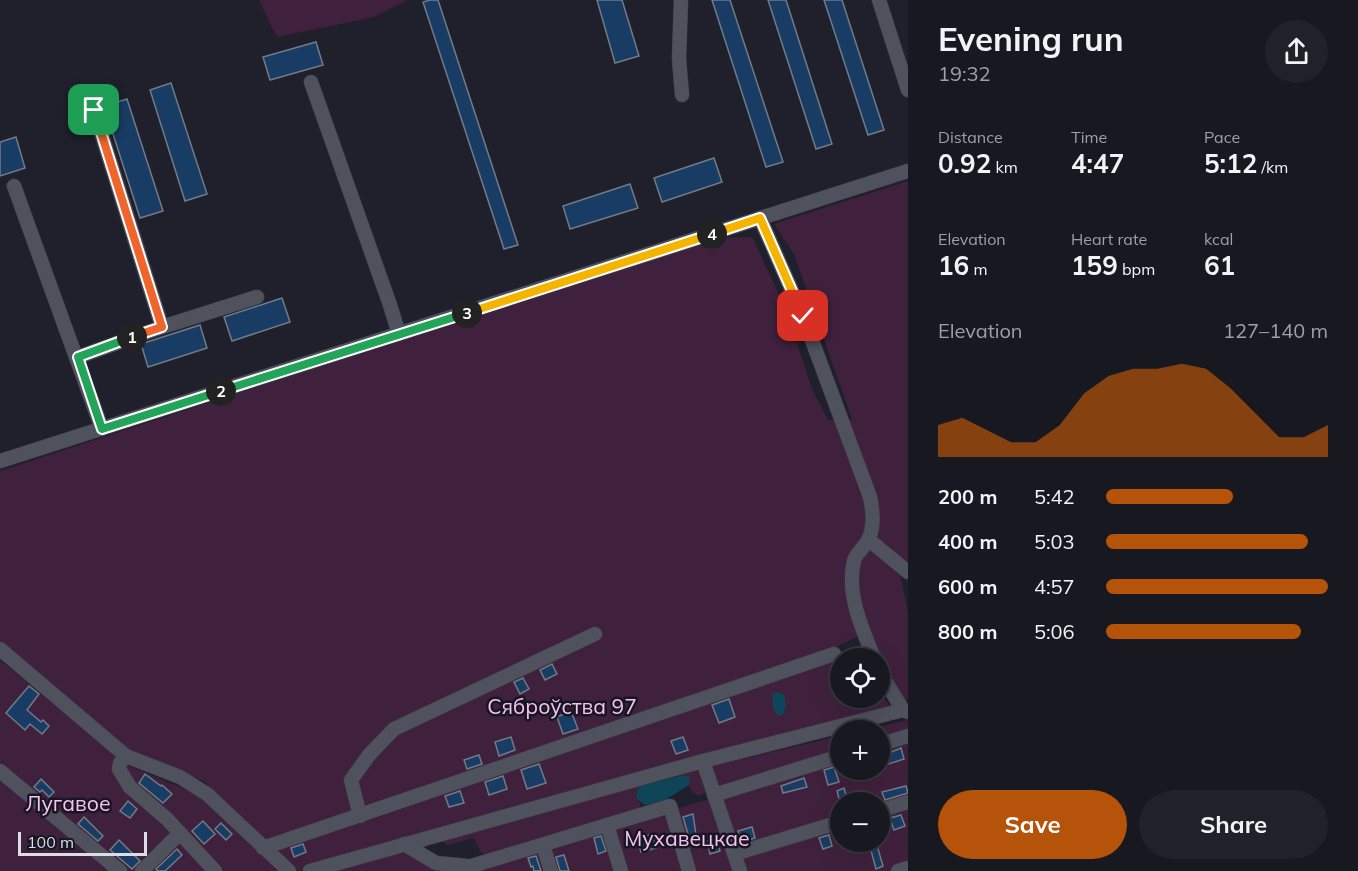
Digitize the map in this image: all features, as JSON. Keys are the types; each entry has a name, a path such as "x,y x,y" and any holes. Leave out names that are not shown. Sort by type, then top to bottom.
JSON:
{"street":[{"path":"681,0 679,60 682,95"},
{"path":"879,0 908,90"},
{"path":"311,82 399,334"},
{"path":"94,110 162,327"},
{"path":"0,461 908,171"},
{"path":"14,186 78,357 102,429"},
{"path":"760,218 803,316 870,497 874,517 869,540 855,557 850,580 860,621 870,648"},
{"path":"78,357 257,297"},
{"path":"869,540 908,572"},
{"path":"360,816 351,780 369,755 394,729 595,634"},
{"path":"0,649 126,756 180,777 207,794 289,871"},
{"path":"263,848 830,655"},
{"path":"310,871 703,761 905,711 890,688"},
{"path":"890,742 908,736"},
{"path":"126,756 120,763 119,769 130,787 180,833 215,871"},
{"path":"714,795 830,759"},
{"path":"703,761 740,871"},
{"path":"0,771 120,871"},
{"path":"890,808 908,802"},
{"path":"455,871 474,869 670,806 689,871"},
{"path":"607,825 621,871"},
{"path":"734,854 830,825"},
{"path":"142,871 180,833"},
{"path":"404,844 436,863 474,869"},
{"path":"543,845 550,871"},
{"path":"898,871 908,868"}],"green space":[{"path":"259,0 408,0 374,17 277,37"},
{"name":"Сяброўства 97","path":"908,181 908,560 897,561 908,612 908,700 890,683 890,648 870,648 859,636 830,648 820,655 830,661 830,708 890,708 890,706 893,709 852,720 830,720 830,726 423,834 298,871 204,781 131,753 0,640 0,471 713,238 752,237 777,290 812,389 828,420 852,419 794,254 774,224"},
{"name":"Лугавое","path":"0,660 127,765 199,795 284,871 0,871"},
{"name":"Мухавецкае","path":"908,720 908,871 462,871 710,799 704,768 830,738 830,780 890,780 890,724"},
{"path":"697,768 706,792 700,796 693,793 689,785 690,777 684,775 646,783 638,801 641,803 639,809 492,856 481,853 474,838 448,845 443,842 446,838"},
{"path":"406,850 426,861 437,871 335,871"}],"water":[{"path":"779,692 784,695 786,706 783,714 778,716 772,699 773,693"},
{"path":"684,775 690,777 689,785 665,800 645,805 636,798 640,786"}],"building":[{"path":"438,0 518,245 504,249 423,2"},
{"path":"597,0 622,0 639,56 615,63"},
{"path":"712,0 730,0 783,162 766,167"},
{"path":"768,0 786,0 832,144 816,149"},
{"path":"824,0 842,0 884,130 868,135"},
{"path":"316,42 323,65 270,80 263,57"},
{"path":"171,83 207,194 185,201 150,90"},
{"path":"127,99 163,211 140,218 104,106"},
{"path":"16,137 25,168 0,176 0,142"},
{"path":"714,158 722,182 662,202 654,178"},
{"path":"630,184 638,208 570,229 563,206"},
{"path":"282,298 290,322 232,341 224,317"},
{"path":"200,325 207,348 148,367 141,344"},
{"path":"552,664 557,674 545,680 540,670"},
{"path":"523,678 529,689 520,694 514,682"},
{"path":"29,686 39,694 27,710 49,726 42,734 30,724 25,730 6,713"},
{"path":"729,699 735,717 719,723 712,705"},
{"path":"571,711 578,729 563,734 557,717"},
{"path":"511,737 515,750 499,756 495,742"},
{"path":"683,737 688,750 676,754 671,741"},
{"path":"901,748 904,759 890,763 890,752"},
{"path":"479,755 482,764 467,769 464,760"},
{"path":"539,764 546,783 527,789 521,770"},
{"path":"830,768 830,780 838,780 839,782 828,785 824,770"},
{"path":"145,774 172,794 163,803 139,783"},
{"path":"503,776 507,789 489,795 485,782"},
{"path":"804,778 807,787 783,793 781,786"},
{"path":"41,779 54,792 49,797 42,790 40,792 34,787"},
{"path":"906,786 908,793 890,798 890,792 882,792"},
{"path":"460,791 464,803 449,807 445,796"},
{"path":"128,801 137,809 130,818 120,811"},
{"path":"693,814 696,835 689,838 683,817"},
{"path":"901,815 905,826 894,830 890,818"},
{"path":"84,817 103,836 98,841 78,824"},
{"path":"203,821 215,834 204,844 192,831"},
{"path":"221,823 232,834 226,840 215,829"},
{"path":"752,827 755,838 741,842 738,831"},
{"path":"652,834 656,848 641,852 637,839"},
{"path":"829,835 830,847 823,849 819,838"},
{"path":"601,836 606,851 598,854 594,838"},
{"path":"716,838 720,851 710,854 707,841"},
{"path":"119,840 140,861 132,869 110,850"},
{"path":"303,844 306,852 294,857 291,848"},
{"path":"177,849 182,855 165,871 158,871 156,869"},
{"path":"871,852 879,852 883,866 876,869"},
{"path":"564,855 569,871 560,871 556,857"},
{"path":"536,856 541,871 534,871 528,858"}],"route":[{"path":"94,110 162,327 78,357 102,429 760,218 803,316"}]}
